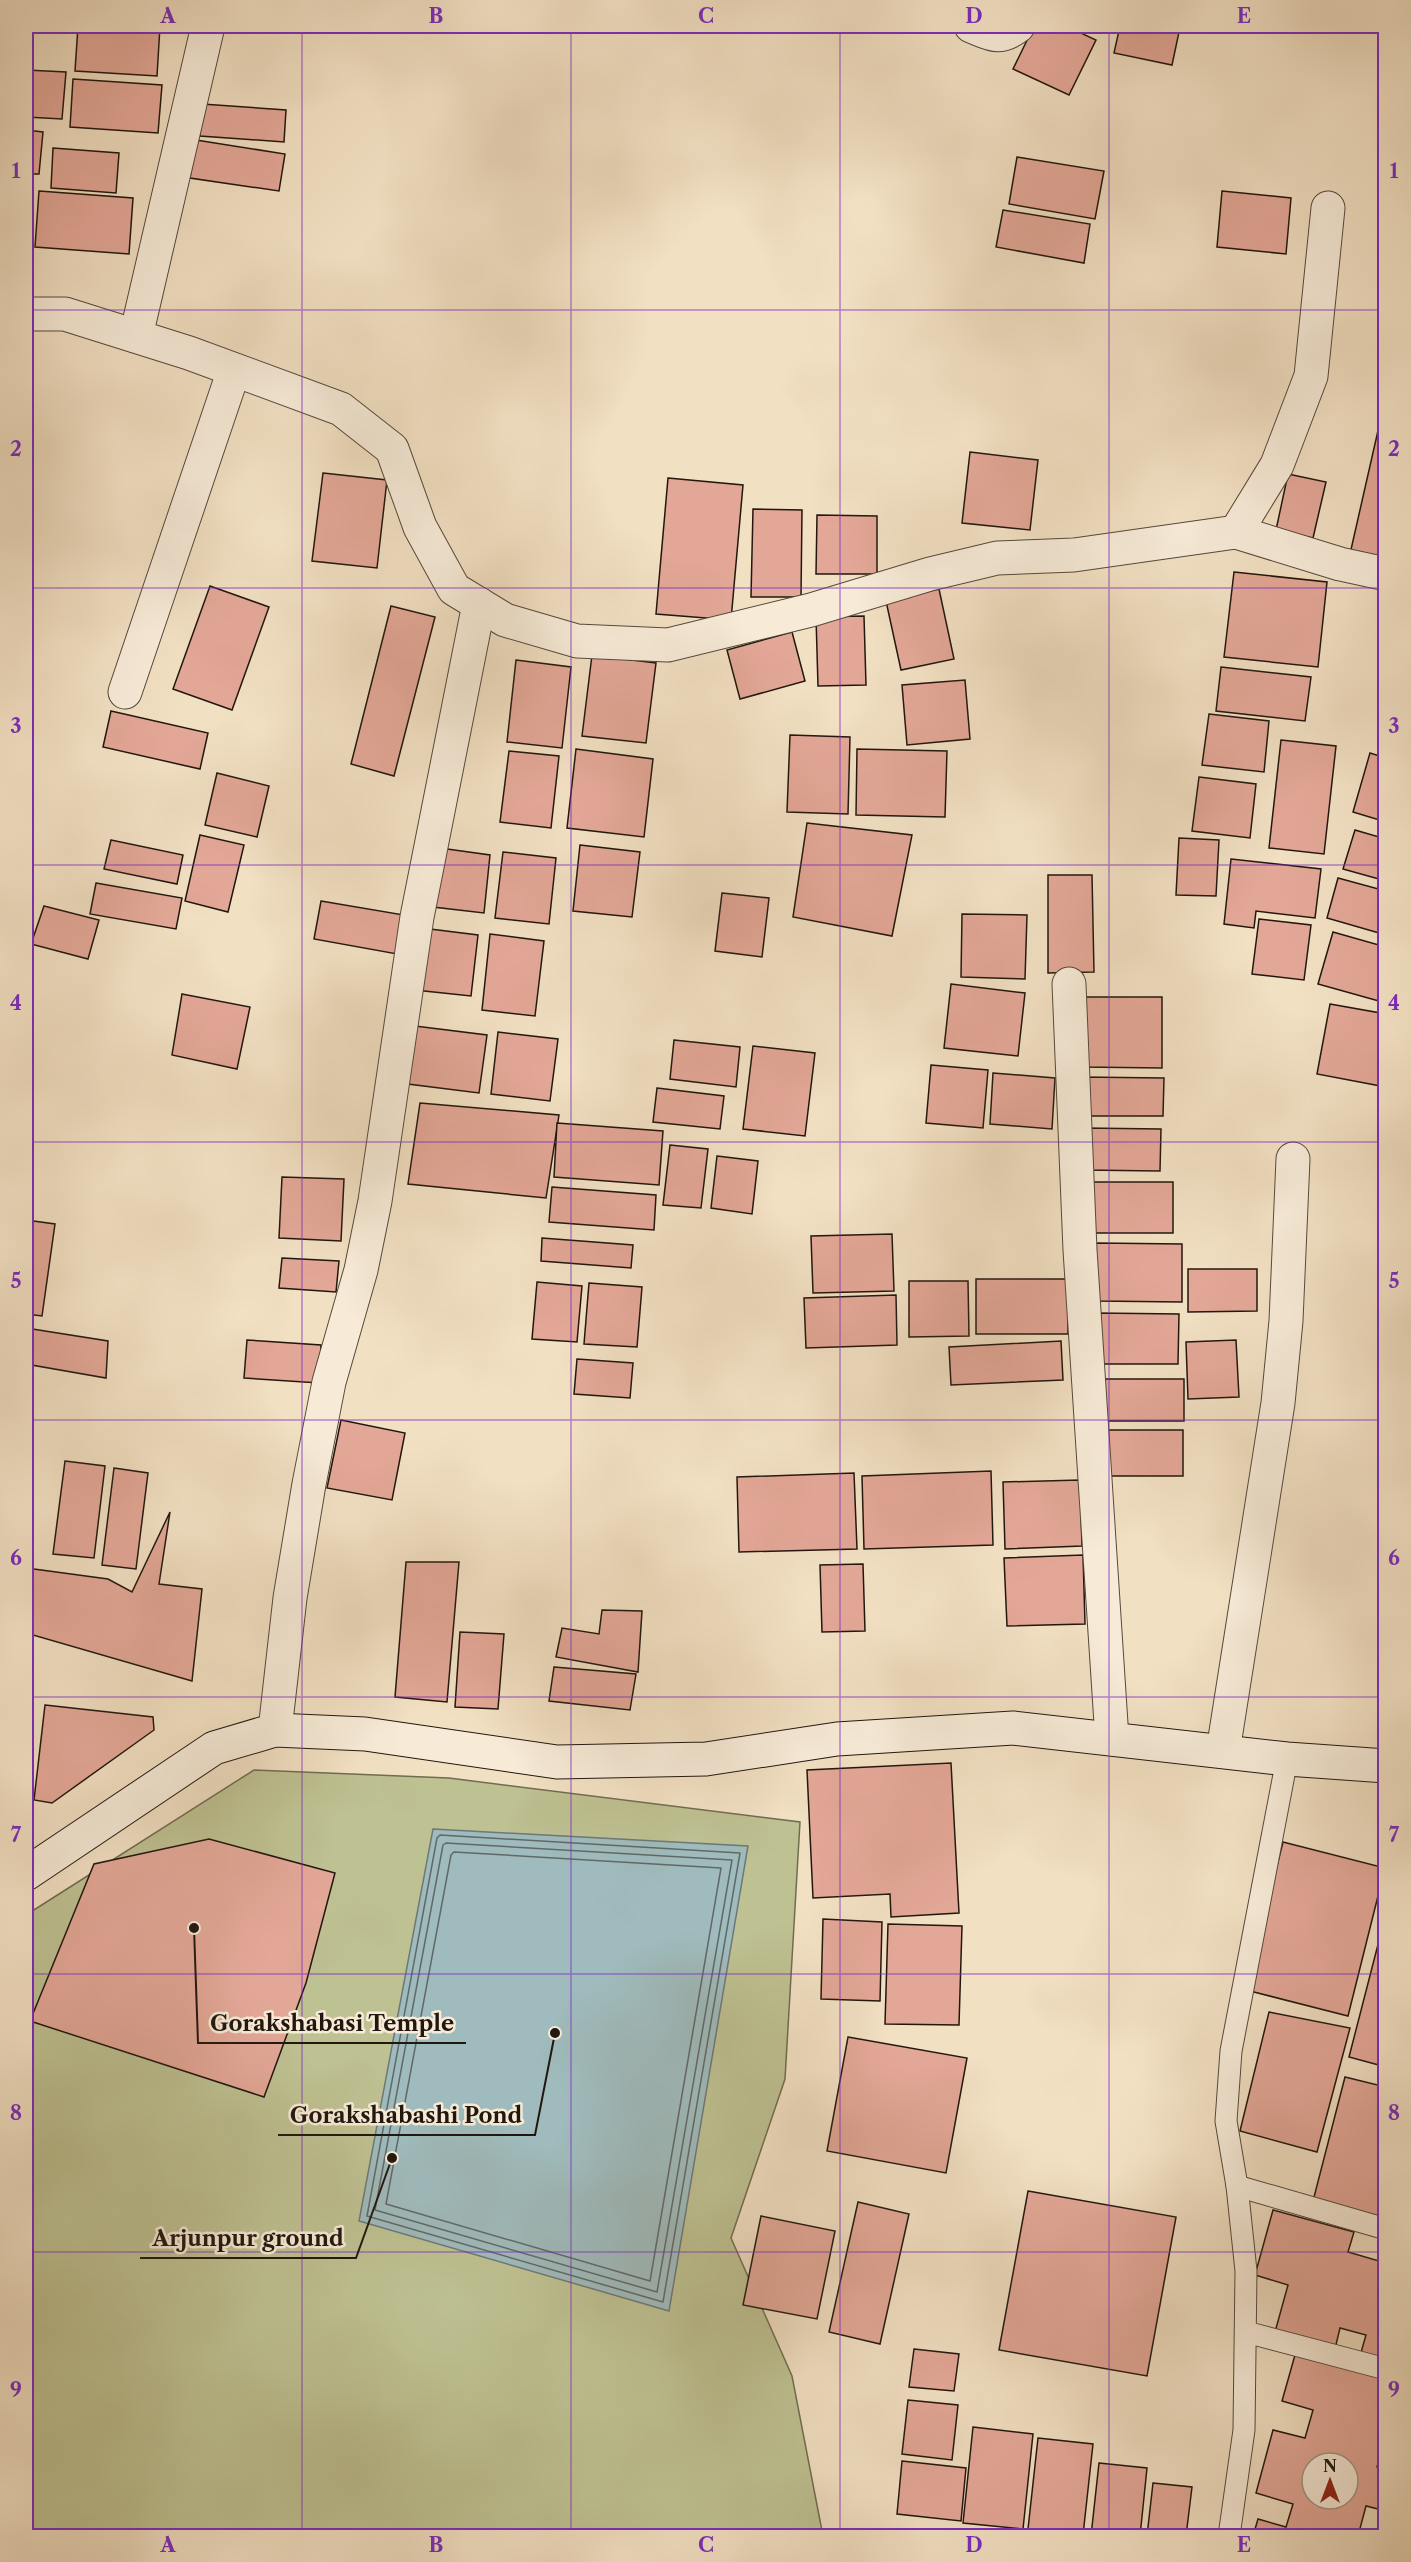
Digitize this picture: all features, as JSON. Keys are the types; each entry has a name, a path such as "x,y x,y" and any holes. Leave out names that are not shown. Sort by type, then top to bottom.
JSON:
{"street":[{"path":"136,336 208,26"},
{"path":"971,26 992,35 1006,35 1018,26"},
{"path":"1236,532 1277,465 1311,376 1328,207"},
{"path":"26,314 65,314 136,336 341,409 392,448 420,527 454,589 505,620 577,641 668,645 811,610 930,574 997,558 1074,555 1236,532 1340,564 1386,574"},
{"path":"125,692 234,370"},
{"path":"275,1730 290,1598 309,1484 329,1382 361,1270 375,1201 417,917 479,604"},
{"path":"1069,984 1080,1250 1112,1739"},
{"path":"1223,1751 1278,1403 1286,1321 1293,1159"},
{"path":"26,1874 214,1748 275,1730 365,1734 557,1762 706,1759 837,1739 1013,1728 1287,1759 1386,1766"}],"lane":[{"path":"1229,2536 1244,2430 1246,2271 1237,2186 1226,2121 1232,2050 1287,1759"},
{"path":"1237,2186 1386,2229"},
{"path":"1246,2332 1386,2369"}],"green space":[{"path":"254,1770 449,1778 800,1822 785,2079 731,2238 792,2376 823,2536 26,2536 26,1915"}],"water":[{"path":"433,1829 748,1846 669,2311 359,2221"}],"building":[{"path":"78,26 160,26 157,76 75,71"},
{"path":"1034,26 1066,26 1096,40 1069,95 1013,69"},
{"path":"1120,26 1150,26 1179,32 1172,65 1114,53"},
{"path":"1240,26 1308,26 1308,32"},
{"path":"26,70 66,72 62,119 26,117"},
{"path":"73,79 162,85 158,133 70,127"},
{"path":"202,104 286,110 284,142 200,136"},
{"path":"26,130 43,132 39,174 26,174"},
{"path":"196,140 285,154 279,191 190,178"},
{"path":"53,148 119,153 116,193 51,188"},
{"path":"1017,157 1104,171 1095,219 1009,204"},
{"path":"39,191 133,198 129,254 35,247"},
{"path":"1222,191 1291,198 1286,254 1217,247"},
{"path":"1003,210 1090,224 1084,263 996,247"},
{"path":"1382,413 1386,414 1386,562 1350,554"},
{"path":"970,452 1038,460 1030,530 962,523"},
{"path":"323,473 387,480 377,568 312,561"},
{"path":"1288,474 1326,482 1313,538 1276,530"},
{"path":"668,478 743,485 731,620 656,614"},
{"path":"753,509 802,510 801,597 751,597"},
{"path":"817,515 877,516 877,574 816,574"},
{"path":"1234,572 1327,582 1318,667 1224,657"},
{"path":"210,586 269,607 232,710 173,689"},
{"path":"939,589 954,659 901,670 886,601"},
{"path":"391,606 435,617 394,776 351,764"},
{"path":"864,616 866,685 818,686 816,617"},
{"path":"792,632 805,681 740,699 727,650"},
{"path":"592,655 656,663 646,743 582,736"},
{"path":"516,660 571,667 562,748 507,742"},
{"path":"1221,667 1311,677 1305,721 1216,711"},
{"path":"965,680 970,739 907,745 902,685"},
{"path":"111,711 208,733 200,769 103,747"},
{"path":"1209,714 1269,721 1264,772 1202,765"},
{"path":"790,735 850,737 848,814 787,812"},
{"path":"1281,740 1336,746 1324,854 1269,848"},
{"path":"576,749 653,759 644,837 567,828"},
{"path":"857,749 947,751 945,817 856,815"},
{"path":"509,751 559,756 551,828 500,822"},
{"path":"1370,753 1386,758 1386,822 1353,812"},
{"path":"217,773 269,786 257,837 205,825"},
{"path":"1199,777 1256,784 1250,838 1192,831"},
{"path":"807,823 912,835 892,936 793,917"},
{"path":"1355,830 1386,839 1386,881 1343,869"},
{"path":"200,835 244,845 228,912 185,901"},
{"path":"1179,838 1219,840 1216,896 1176,895"},
{"path":"111,840 183,855 177,884 104,869"},
{"path":"580,845 640,852 632,917 573,911"},
{"path":"440,848 490,855 484,913 433,907"},
{"path":"503,852 556,858 549,924 495,918"},
{"path":"1231,859 1321,869 1315,918 1256,911 1254,928 1224,924"},
{"path":"1048,875 1092,875 1094,972 1048,973"},
{"path":"1338,878 1386,891 1386,935 1327,918"},
{"path":"96,883 182,898 176,929 90,914"},
{"path":"722,893 769,898 762,957 715,951"},
{"path":"321,901 404,915 397,954 314,939"},
{"path":"44,906 99,920 88,959 31,944"},
{"path":"962,914 1027,915 1025,979 961,977"},
{"path":"1259,919 1311,925 1304,980 1252,974"},
{"path":"422,928 478,935 471,996 415,990"},
{"path":"1333,932 1386,947 1386,1003 1318,984"},
{"path":"490,934 544,941 535,1016 482,1010"},
{"path":"951,984 1025,993 1018,1056 944,1048"},
{"path":"182,994 250,1007 237,1069 172,1055"},
{"path":"1082,997 1162,997 1162,1068 1081,1067"},
{"path":"1330,1004 1386,1014 1386,1087 1317,1074"},
{"path":"415,1026 487,1035 479,1093 408,1084"},
{"path":"498,1032 558,1039 550,1101 491,1094"},
{"path":"674,1040 740,1047 736,1087 670,1079"},
{"path":"753,1046 815,1053 805,1136 743,1129"},
{"path":"931,1065 988,1070 983,1128 926,1123"},
{"path":"993,1073 1055,1078 1052,1129 990,1124"},
{"path":"1081,1077 1164,1078 1163,1116 1081,1116"},
{"path":"657,1088 724,1096 720,1129 653,1122"},
{"path":"420,1103 559,1115 546,1198 408,1184"},
{"path":"557,1123 663,1131 659,1185 554,1177"},
{"path":"1083,1128 1161,1129 1160,1171 1083,1170"},
{"path":"670,1145 708,1149 701,1208 663,1205"},
{"path":"717,1156 758,1161 752,1214 711,1208"},
{"path":"282,1177 344,1179 341,1241 279,1238"},
{"path":"1091,1182 1173,1182 1173,1233 1090,1233"},
{"path":"552,1187 656,1195 654,1230 549,1222"},
{"path":"26,1220 55,1224 42,1316 26,1314"},
{"path":"892,1234 894,1291 813,1293 811,1236"},
{"path":"542,1238 633,1245 631,1268 541,1261"},
{"path":"1096,1243 1182,1244 1182,1302 1096,1301"},
{"path":"282,1258 339,1261 336,1292 279,1288"},
{"path":"1188,1269 1257,1269 1257,1311 1188,1312"},
{"path":"976,1279 1068,1279 1068,1334 976,1334"},
{"path":"909,1281 968,1281 969,1336 909,1337"},
{"path":"537,1282 582,1286 577,1342 532,1339"},
{"path":"589,1283 642,1287 637,1347 584,1344"},
{"path":"896,1295 897,1345 806,1348 804,1298"},
{"path":"1096,1313 1179,1314 1178,1364 1096,1364"},
{"path":"26,1328 108,1341 106,1378 26,1364"},
{"path":"247,1340 321,1345 319,1383 244,1378"},
{"path":"1236,1340 1239,1397 1188,1399 1186,1342"},
{"path":"1061,1341 1063,1380 951,1385 949,1347"},
{"path":"577,1359 633,1363 630,1398 574,1394"},
{"path":"1098,1379 1184,1379 1184,1421 1097,1421"},
{"path":"341,1420 405,1433 392,1500 327,1488"},
{"path":"1102,1430 1183,1430 1183,1476 1101,1476"},
{"path":"65,1461 105,1466 94,1558 53,1554"},
{"path":"114,1468 148,1473 136,1569 102,1565"},
{"path":"991,1471 993,1545 864,1549 862,1476"},
{"path":"854,1473 857,1549 739,1552 737,1477"},
{"path":"1080,1480 1082,1546 1005,1549 1003,1482"},
{"path":"170,1512 159,1584 202,1589 192,1681 26,1633 26,1561 34,1569 108,1579 132,1592"},
{"path":"1083,1555 1085,1624 1007,1626 1004,1558"},
{"path":"406,1562 459,1562 447,1702 395,1697"},
{"path":"863,1564 865,1631 822,1632 820,1565"},
{"path":"602,1610 642,1611 638,1672 556,1657 562,1628 599,1634"},
{"path":"460,1632 504,1634 498,1709 455,1707"},
{"path":"554,1667 636,1674 630,1710 549,1701"},
{"path":"45,1705 153,1717 154,1730 52,1803 34,1800"},
{"path":"951,1763 959,1913 891,1917 890,1894 813,1898 807,1770"},
{"path":"209,1839 335,1873 306,1983 264,2097 30,2021 94,1864"},
{"path":"1283,1842 1385,1868 1348,2016 1246,1990"},
{"path":"823,1919 882,1922 880,2001 821,1999"},
{"path":"888,1924 962,1926 959,2025 885,2024"},
{"path":"1382,1929 1386,1930 1386,2067 1349,2057"},
{"path":"1269,2012 1350,2028 1317,2152 1240,2131"},
{"path":"848,2037 967,2058 946,2173 827,2151"},
{"path":"1345,2077 1386,2087 1386,2220 1313,2201"},
{"path":"1028,2191 1176,2217 1147,2376 999,2350"},
{"path":"858,2202 909,2214 880,2344 829,2332"},
{"path":"1273,2210 1354,2232 1348,2252 1386,2263 1386,2363 1360,2356 1366,2335 1340,2328 1335,2349 1275,2332 1288,2285 1255,2275"},
{"path":"761,2216 835,2231 817,2319 743,2305"},
{"path":"1297,2348 1386,2373 1386,2438 1377,2467 1386,2469 1386,2511 1366,2506 1358,2536 1253,2536 1258,2519 1286,2527 1293,2504 1256,2493 1273,2430 1305,2438 1313,2410 1282,2401"},
{"path":"914,2349 959,2354 954,2391 909,2387"},
{"path":"908,2400 958,2405 952,2460 902,2454"},
{"path":"973,2427 1033,2434 1023,2529 963,2523"},
{"path":"1038,2438 1093,2444 1083,2535 1028,2529"},
{"path":"902,2461 966,2468 961,2521 897,2514"},
{"path":"1099,2463 1147,2468 1140,2536 1091,2536"},
{"path":"1153,2483 1192,2487 1186,2536 1147,2536"}],"place":[{"name":"Gorakshabasi Temple","path":"194,1928"},
{"name":"Gorakshabashi Pond","path":"555,2033"},
{"name":"Arjunpur ground","path":"392,2158"}]}
